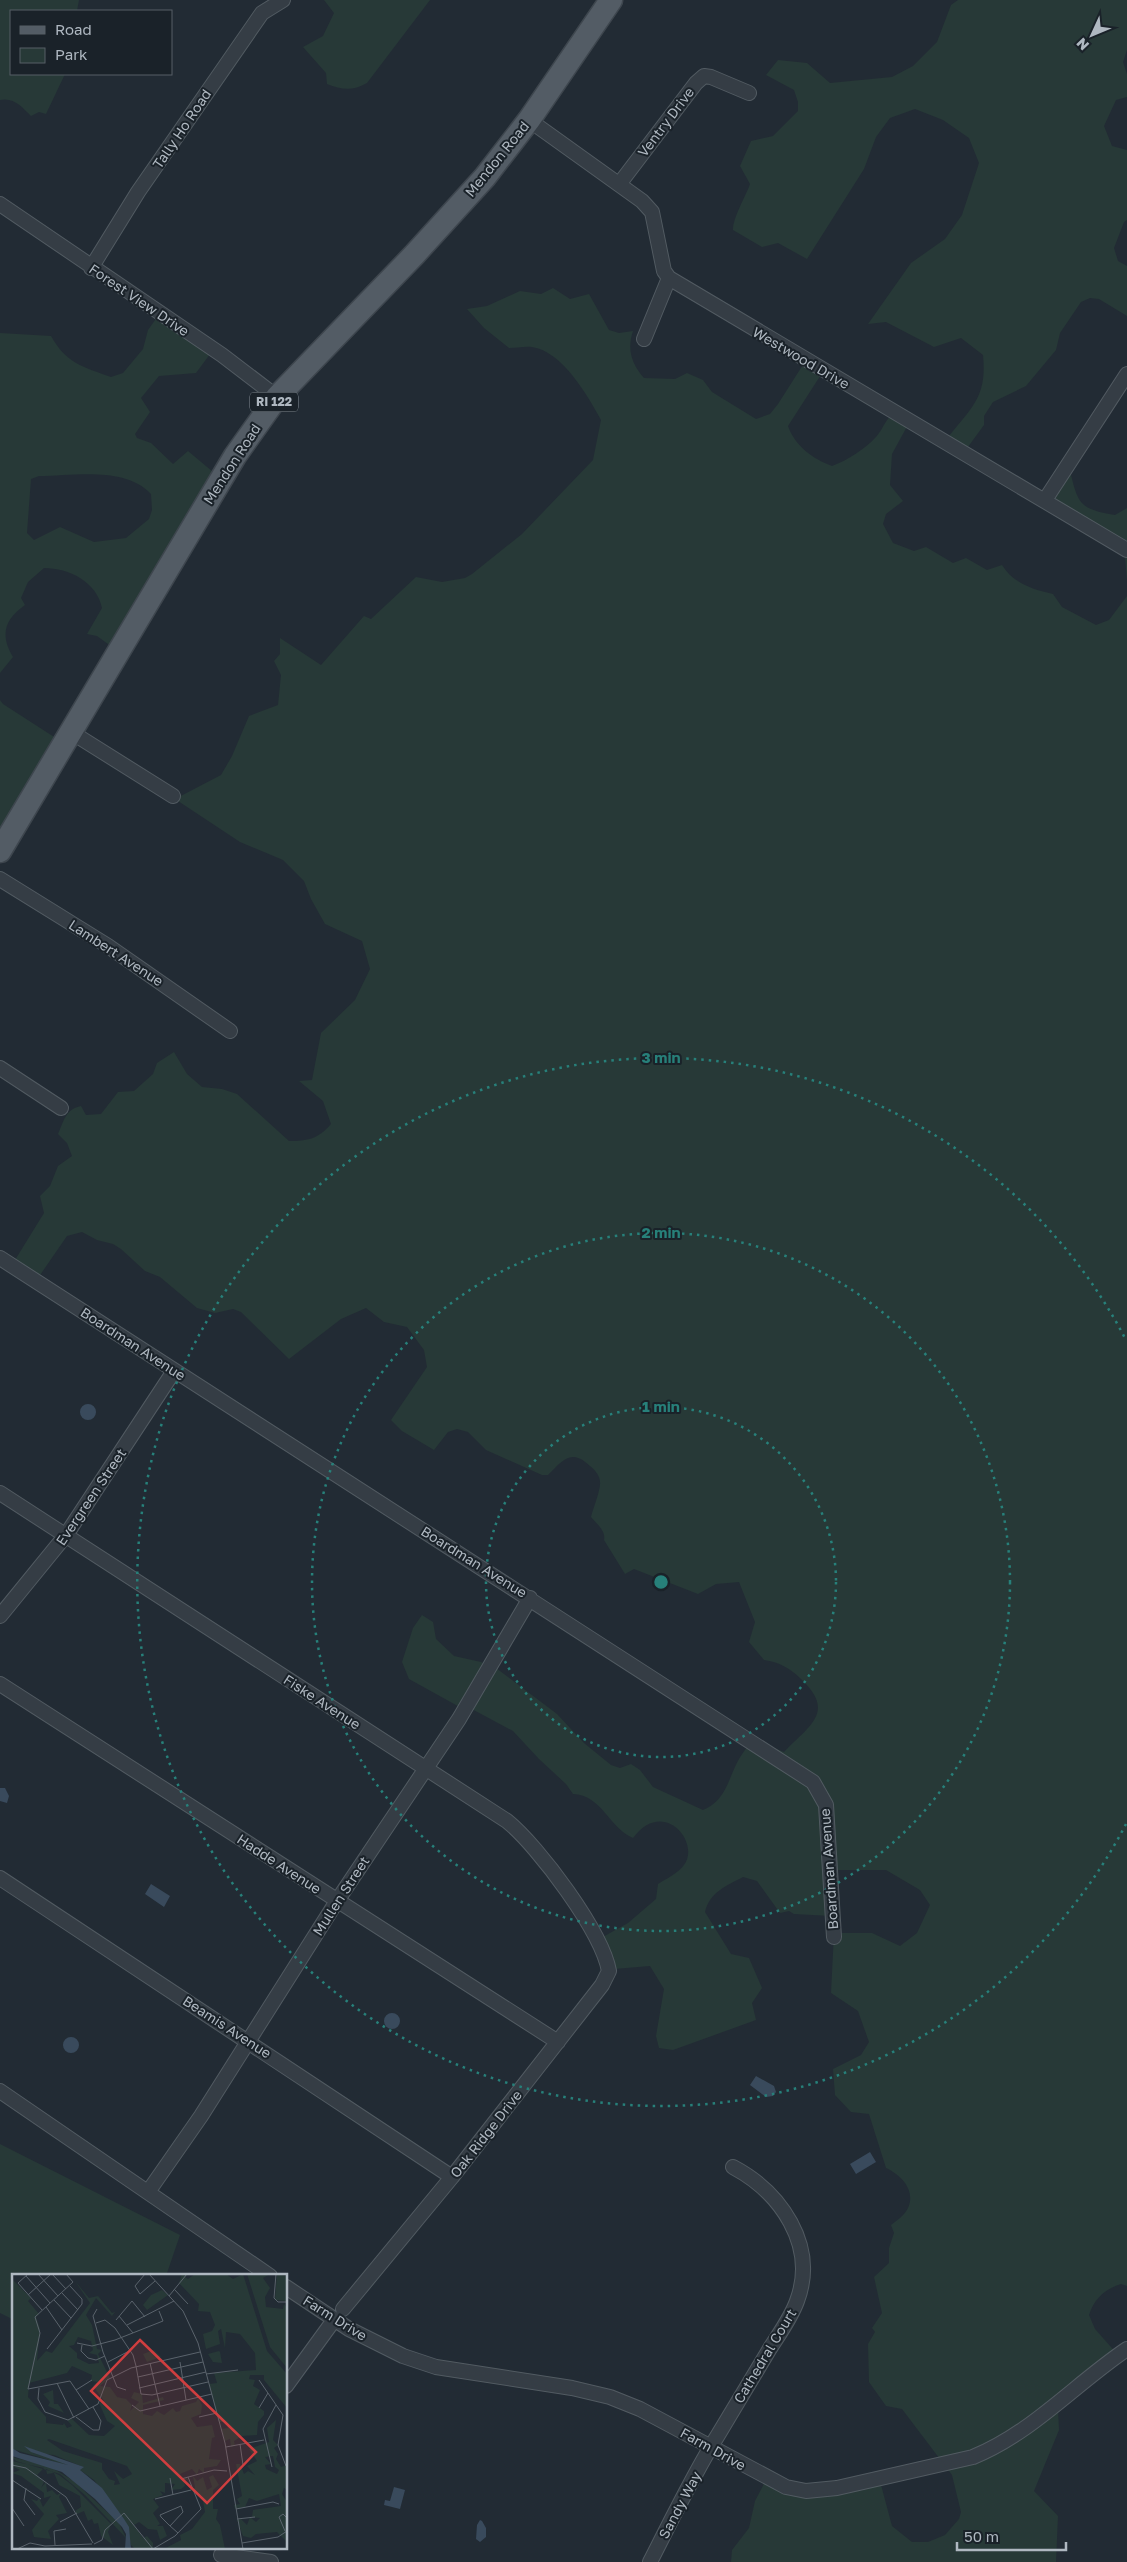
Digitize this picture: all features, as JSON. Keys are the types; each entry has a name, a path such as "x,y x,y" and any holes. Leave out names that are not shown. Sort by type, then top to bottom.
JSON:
{"main road":[{"name":"Mendon Road","path":"0,851 235,456 277,397 415,254 485,177 529,120 611,0"}],"street":[{"name":"Tally Ho Road","path":"91,268 138,192 262,13 283,0"},
{"name":"Ventry Drive","path":"620,183 696,83 704,76 711,77 749,93"},
{"path":"529,120 620,183 652,212 664,271 668,278 644,339"},
{"name":"Forest View Drive","path":"0,204 91,268 222,355 277,397"},
{"name":"Westwood Drive","path":"668,278 1127,550"},
{"path":"1045,500 1127,374"},
{"path":"70,732 173,796"},
{"name":"Lambert Avenue","path":"0,879 108,946 230,1031"},
{"path":"0,1068 61,1108"},
{"name":"Boardman Avenue","path":"0,1258 174,1372 530,1598 813,1782 826,1805 834,1937"},
{"name":"Evergreen Street","path":"0,1616 66,1535 174,1372"},
{"name":"Fiske Avenue","path":"0,1493 425,1769 491,1809 522,1833 553,1871 604,1951"},
{"name":"Mullen Street","path":"148,2192 201,2116 337,1901 459,1719 530,1598"},
{"name":"Hadde Avenue","path":"0,1684 558,2042"},
{"name":"Beamis Avenue","path":"0,1878 452,2176"},
{"name":"Oak Ridge Drive","path":"288,2383 338,2314 452,2176 602,1985 609,1971 604,1951"},
{"path":"0,2091 267,2274"},
{"name":"Cathedral Court","path":"710,2447 791,2315 798,2300 801,2284 801,2251 789,2218 769,2191 752,2177 733,2166"},
{"name":"Farm Drive","path":"288,2288 338,2314 385,2348 436,2367 572,2388 610,2397 640,2410 775,2482 806,2490 837,2488 973,2457 1011,2438 1127,2349"},
{"name":"Sandy Way","path":"650,2562 710,2447"},
{"path":"221,2555 271,2562"}],"green space":[{"path":"0,0 79,0 77,10 10,10 10,75 65,75 46,114 39,112 31,116 14,101 0,100"},
{"path":"324,0 430,0 367,83 347,89 327,84 326,73 303,47 323,36 334,13"},
{"path":"958,0 1127,0 1127,50 1123,62 1127,74 1127,97 1116,100 1104,126 1112,146 1127,150 1127,220 1124,222 1114,248 1118,261 1127,266 1127,316 1099,299 1090,298 1081,302 1060,333 1056,350 1026,386 993,402 984,416 984,425 965,451 954,446 949,436 971,408 980,391 984,369 983,355 961,338 934,347 886,322 868,324 911,263 945,239 962,215 979,163 969,138 943,120 915,109 890,118 876,137 864,169 807,259 778,243 762,247 733,230 737,213 750,184 740,166 751,141 773,136 798,111 798,102 794,90 766,75 778,60 807,63 830,83 892,77 913,66 937,42 951,5"},
{"path":"553,288 570,299 589,294 609,330 619,333 633,331 630,344 631,356 644,378 675,379 687,373 703,380 712,392 756,419 770,414 806,360 824,370 788,426 800,446 818,460 832,466 867,446 879,434 889,417 896,412 910,421 892,454 890,485 903,501 886,514 883,524 893,543 914,551 926,547 953,563 966,558 987,570 1002,565 1012,577 1024,585 1053,594 1062,607 1096,625 1109,620 1127,596 1127,2286 1121,2284 1105,2292 1097,2299 1091,2309 1089,2315 1095,2329 1119,2356 1058,2409 1059,2430 1034,2491 1058,2516 1056,2562 731,2562 732,2550 749,2528 755,2501 768,2476 798,2486 880,2481 892,2526 912,2542 928,2542 945,2535 959,2519 961,2512 952,2475 902,2409 886,2406 869,2382 868,2344 875,2332 872,2328 882,2313 874,2277 889,2263 889,2248 894,2233 891,2225 907,2211 910,2195 909,2189 902,2179 886,2168 869,2114 851,2112 835,2095 833,2069 861,2055 869,2042 858,2011 831,1993 834,1933 872,1933 900,1946 917,1933 930,1905 920,1890 886,1870 834,1870 831,1916 794,1914 789,1911 780,1913 757,1881 743,1877 719,1890 707,1905 705,1912 731,1954 749,1958 762,1988 752,2003 756,2020 673,2050 659,2048 656,2036 664,1989 650,1966 614,1969 601,1938 628,1923 656,1899 658,1884 684,1865 688,1856 687,1845 683,1836 676,1827 667,1822 656,1822 645,1826 633,1838 618,1827 591,1800 573,1794 566,1784 513,1731 470,1708 465,1710 409,1679 402,1662 413,1628 422,1615 433,1622 436,1639 454,1656 481,1662 496,1668 557,1714 584,1743 611,1765 620,1768 631,1764 640,1770 653,1787 703,1810 711,1806 722,1794 735,1766 753,1739 784,1752 810,1726 818,1709 817,1701 801,1679 784,1666 764,1660 749,1642 755,1622 739,1582 716,1584 698,1594 634,1569 625,1574 604,1540 602,1531 591,1517 600,1482 597,1473 578,1458 568,1458 548,1475 542,1475 486,1450 468,1432 457,1429 448,1432 434,1450 402,1431 391,1420 427,1367 424,1350 407,1327 384,1322 366,1308 341,1319 289,1359 241,1312 233,1309 215,1313 197,1308 160,1277 145,1271 121,1249 82,1232 67,1236 38,1278 15,1260 44,1213 40,1196 50,1186 58,1166 72,1156 67,1143 58,1134 69,1112 81,1106 86,1115 101,1114 118,1092 134,1091 153,1074 157,1063 174,1052 187,1074 202,1087 222,1089 237,1094 289,1141 317,1136 331,1124 323,1101 299,1081 312,1080 321,1033 355,1000 370,969 362,941 325,924 311,899 304,881 283,860 240,842 175,799 221,775 232,756 249,716 278,705 281,675 274,661 280,654 280,638 321,665 364,616 371,619 416,577 442,582 465,578 472,574 522,534 593,460 601,420 573,376 554,357 543,350 532,347 509,348 484,328 467,309 487,306 520,291 541,294"},
{"path":"163,309 216,346 196,373 159,376 141,398 150,412 135,434 137,438 151,443 173,464 188,451 219,477 119,652 97,636 87,634 102,608 99,599 88,584 72,574 44,568 28,582 21,598 25,605 12,616 6,628 6,642 13,657 0,673 0,333 51,336 63,352 76,363 111,377 123,373 143,349 148,330","holes":["98,474 127,479 140,485 151,494 152,510 149,519 126,538 94,542 60,527 34,540 27,533 31,479 39,476"]},
{"path":"1069,467 1077,496 1086,506 1102,513 1115,515 1127,508 1127,580 1124,547 1050,498"},
{"path":"0,700 3,704 65,744 0,853"},
{"path":"0,2144 180,2235 167,2274 12,2274 12,2319 0,2313"}],"water":[{"path":"88,1404 94,1406 96,1412 94,1418 88,1420 82,1418 80,1412 82,1406"},
{"path":"0,1788 5,1788 9,1796 7,1803 0,1801"},
{"path":"151,1884 170,1896 164,1907 145,1894"},
{"path":"392,2013 400,2021 392,2029 384,2021"},
{"path":"71,2037 77,2039 79,2045 77,2051 71,2053 65,2051 63,2045 65,2039"},
{"path":"756,2076 774,2086 776,2092 773,2096 766,2097 750,2085"},
{"path":"870,2152 876,2162 856,2174 850,2164"},
{"path":"394,2487 405,2490 400,2509 384,2505 385,2500 390,2501"},
{"path":"480,2520 486,2528 486,2537 480,2542 476,2539 477,2525"}]}
